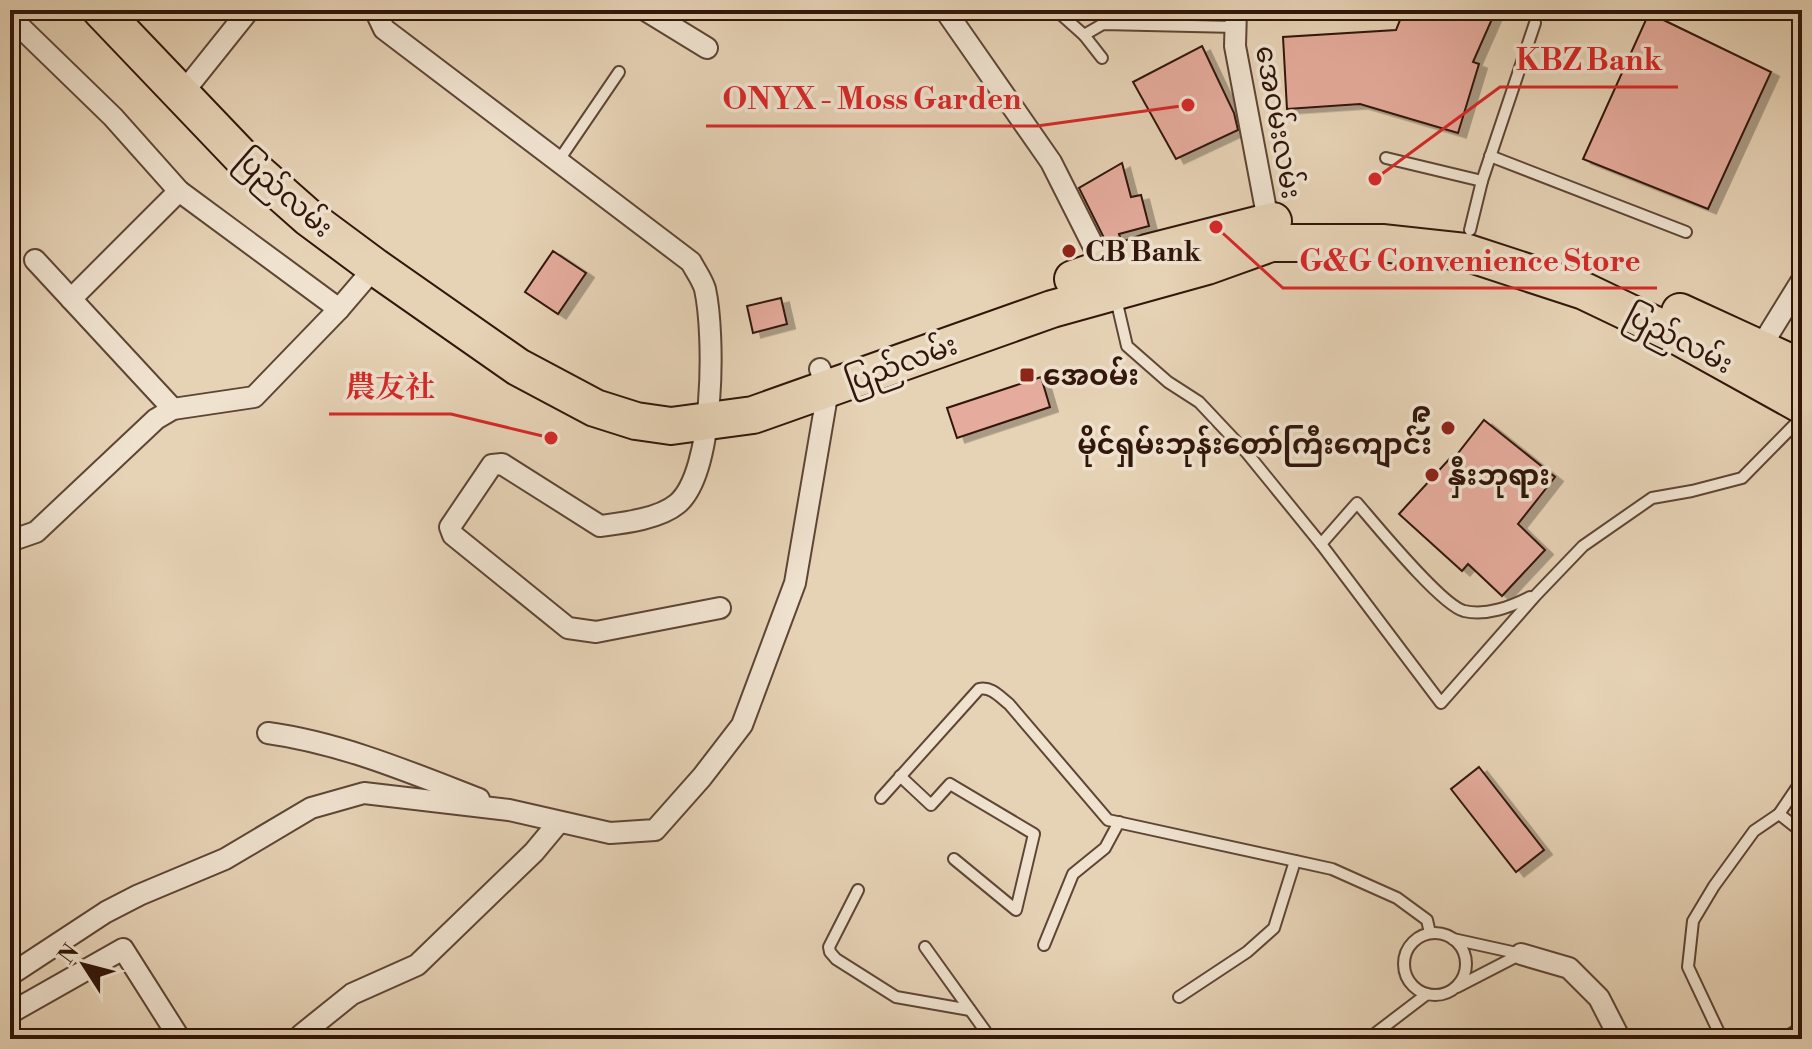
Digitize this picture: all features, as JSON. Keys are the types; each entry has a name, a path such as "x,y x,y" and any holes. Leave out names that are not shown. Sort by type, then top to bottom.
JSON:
{"highway":[{"name":"ပြည်လမ်း","path":"101,10 323,200 388,249 530,347 604,387 641,399 753,415 824,379 1052,309 1110,280 1207,266 1270,232 1383,220 1470,230 1592,270 1802,368"},
{"name":"ပြည်လမ်း","path":"132,10 249,165 309,218 518,367 595,408 636,421 671,426 708,410"},
{"name":"ပြည်လမ်း","path":"1270,232 1465,252 1584,291 1676,335 1802,405"}],"street":[{"path":"188,86 249,10"},
{"path":"375,10 384,29 691,262 704,285 711,334 708,410 692,485 676,505 640,520 600,526 502,464 492,465 450,527 453,535 568,628 596,632 720,608"},
{"path":"645,10 707,48"},
{"path":"945,10 1051,162 1110,280"},
{"path":"10,17 113,117 179,191 339,309"},
{"name":"အေဝမ်းလမ်း","path":"1236,19 1235,46 1270,232"},
{"path":"71,299 179,191"},
{"path":"35,260 173,409"},
{"path":"10,541 36,532 156,419 173,409 254,397 375,267"},
{"path":"1760,348 1802,280"},
{"path":"10,975 106,912 139,895 225,859 311,808 364,793 509,810 610,833 655,830 742,725 795,583 824,379"},
{"path":"268,733 293,736 401,768 509,810"},
{"path":"301,1035 352,994 417,965 534,852 559,822"},
{"path":"10,1013 123,949 180,1039"},
{"path":"1521,954 1569,968 1599,998 1620,1039"}],"lane":[{"path":"1056,10 1084,35 1102,58"},
{"path":"1084,35 1103,24 1236,19"},
{"path":"1470,230 1482,181 1535,23"},
{"path":"557,163 619,72"},
{"path":"1490,156 1686,232"},
{"path":"1386,158 1482,181"},
{"path":"1110,280 1127,346 1168,382 1199,402 1247,453 1321,544 1441,703 1583,546 1652,498 1742,478 1802,417"},
{"path":"1321,544 1357,503 1435,589 1460,610 1483,612 1510,607 1536,595"},
{"path":"881,798 979,689 993,690 1009,704 1108,820 1332,869 1397,898 1427,920 1430,933"},
{"path":"900,776 931,805 950,784 1034,834 1016,910 954,859"},
{"path":"1722,1039 1688,967 1693,921 1754,831 1779,814 1802,780"},
{"path":"1779,814 1802,832"},
{"path":"1044,945 1073,874 1105,848 1119,822"},
{"path":"1179,997 1247,952 1274,928 1295,861"},
{"path":"858,890 829,947 836,959 896,997 970,1010"},
{"path":"1430,933 1442,933 1453,939 1521,954 1439,994 1427,994 1416,989 1408,980 1404,968 1410,945 1430,933"},
{"path":"1451,990 1460,982 1465,971 1461,948 1453,939"},
{"path":"925,947 991,1039"},
{"path":"1368,1039 1427,994"},
{"path":"1783,1039 1802,1027"}],"building":[{"path":"1404,10 1496,10 1473,62 1479,64 1458,133 1360,104 1287,109 1283,37 1396,30"},
{"path":"1649,13 1771,72 1708,209 1583,159"},
{"path":"1202,46 1234,113 1238,130 1176,159 1133,82"},
{"path":"1122,163 1131,197 1141,195 1149,226 1119,234 1120,237 1106,242 1079,188"},
{"path":"553,251 586,273 558,314 525,292"},
{"path":"781,298 787,324 753,333 747,306"},
{"path":"1041,377 1050,407 957,438 947,408"},
{"path":"1484,420 1555,477 1518,524 1545,550 1502,596 1468,564 1462,571 1399,514 1453,455 1455,457"},
{"path":"1479,767 1544,850 1516,872 1451,789"}],"place":[{"name":"ONYX - Moss Garden","path":"1188,105"},
{"name":"KBZ Bank","path":"1375,179"},
{"name":"G&G Convenience Store","path":"1216,227"},
{"name":"CB Bank","path":"1069,251"},
{"name":"အေဝမ်း","path":"1027,375"},
{"name":"၉ မိုင်ရှမ်းဘုန်းတော်ကြီးကျောင်း","path":"1448,428"},
{"name":"農友社","path":"551,438"},
{"name":"နှီးဘုရား","path":"1432,475"}]}
